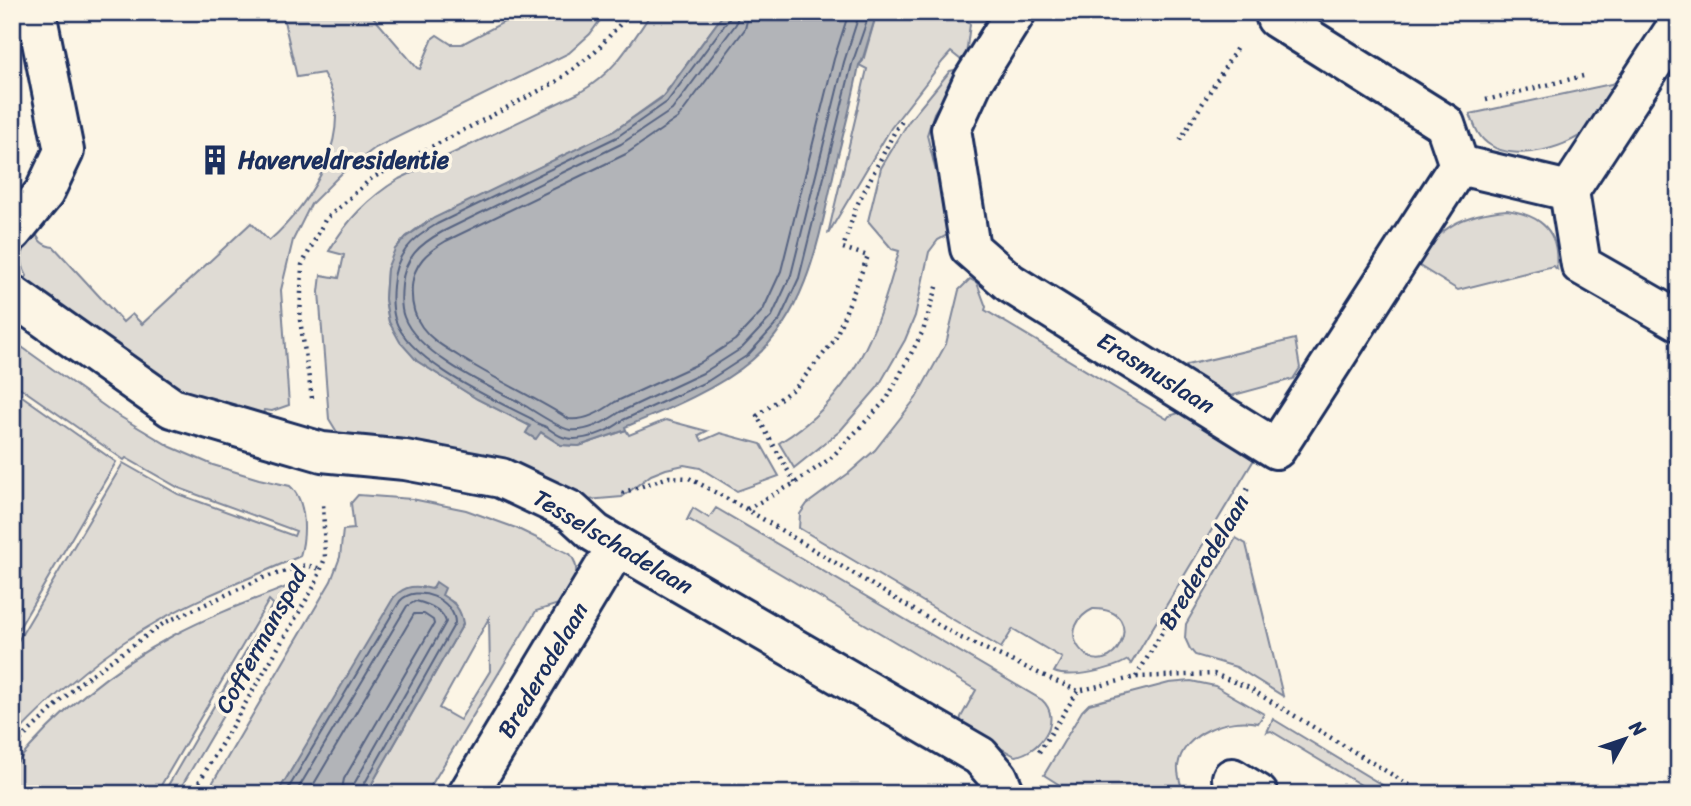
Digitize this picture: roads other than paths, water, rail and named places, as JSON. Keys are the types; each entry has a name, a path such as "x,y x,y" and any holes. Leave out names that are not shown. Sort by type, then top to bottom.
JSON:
{"street":[{"path":"12,232 44,192 64,151 36,12"},
{"name":"Erasmuslaan","path":"1016,12 973,81 951,130 970,248 1010,283 1276,449 1459,165"},
{"path":"1276,18 1444,124 1459,165 1569,191"},
{"path":"1679,23 1569,191 1581,265 1679,321"},
{"name":"Tesselschadelaan","path":"12,295 173,408 322,452 405,460 501,478 571,511 595,533 980,756 1001,785"},
{"name":"Brederodelaan","path":"468,794 617,546"}],"water":[{"path":"725,12 877,12 859,65 817,243 799,295 787,319 771,341 738,371 708,389 625,427 626,430 579,446 561,445 541,432 536,439 526,433 530,426 477,399 417,361 400,342 389,322 385,299 387,269 395,249 406,237 434,218 614,131 663,97"},
{"path":"436,582 445,588 442,595 457,607 463,624 366,794 277,794 394,597 411,587 432,589"}],"place":[{"name":"Haverveldresidentie","path":"215,160"}]}
